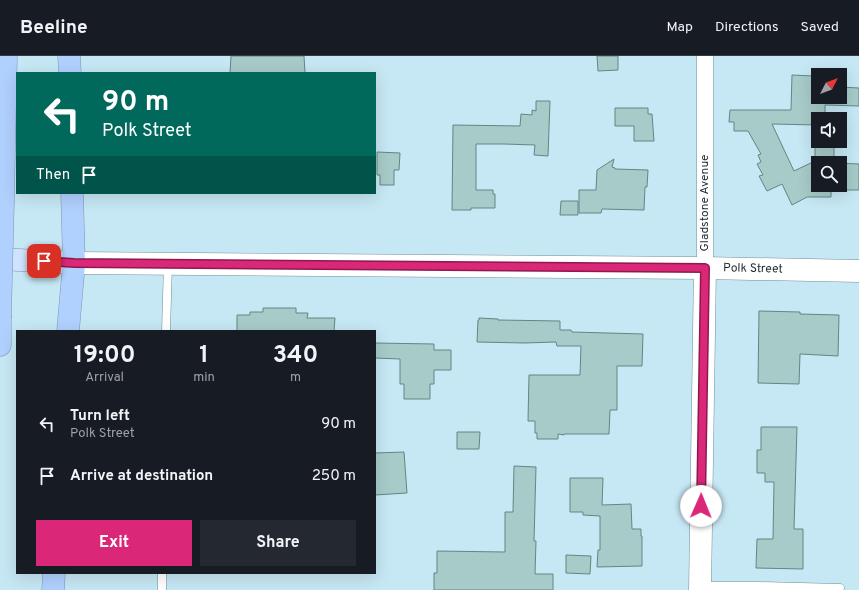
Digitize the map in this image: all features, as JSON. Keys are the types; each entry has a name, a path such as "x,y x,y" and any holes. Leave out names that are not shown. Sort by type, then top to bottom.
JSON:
{"highway":[{"path":"0,345 6,56"},
{"path":"69,56 70,72"},
{"path":"68,330 74,263 72,194"},
{"path":"53,590 54,574"}],"main road":[{"name":"Polk Street","path":"0,259 74,263"}],"street":[{"name":"Gladstone Avenue","path":"700,588 705,268 706,56"},
{"name":"Polk Street","path":"74,263 705,268 859,271"}],"lane":[{"path":"166,330 168,264"},
{"path":"162,574 162,590"},
{"path":"700,588 758,586 840,588"}],"building":[{"path":"231,56 304,56 305,72 230,72"},
{"path":"597,56 618,56 618,70 598,71"},
{"path":"792,75 811,76 811,104 847,104 847,87 859,88 859,106 825,105 825,112 811,112 811,125 772,124 794,171 811,163 811,192 831,192 831,197 807,197 792,205 782,184 767,191 759,176 763,175 757,164 761,162 758,155 761,154 748,131 734,131 734,122 729,122 730,110 791,110"},
{"path":"536,101 550,101 548,156 534,155 535,145 476,144 476,190 493,190 493,194 495,194 495,208 452,210 453,125 520,126 521,114 532,115 532,110 536,111"},
{"path":"615,108 648,108 648,114 652,114 654,141 634,141 634,126 615,126"},
{"path":"815,148 834,148 834,156 815,156"},
{"path":"377,152 400,153 399,170 394,170 394,185 380,185 380,175 377,175"},
{"path":"614,159 612,167 615,169 648,170 647,187 645,187 644,210 602,209 601,213 579,213 579,190 596,190 597,170"},
{"path":"847,163 859,164 859,190 847,190"},
{"path":"561,201 578,201 578,215 560,215"},
{"path":"263,308 296,308 296,313 308,313 307,318 335,318 334,330 237,330 237,315 250,315 250,312 263,312"},
{"path":"759,311 839,315 838,356 800,354 799,384 758,383"},
{"path":"479,318 498,320 560,321 560,330 571,330 572,332 643,334 642,366 617,366 617,410 610,410 609,434 558,434 558,439 537,439 537,433 535,433 535,421 528,421 529,375 580,375 581,346 557,346 556,342 477,342"},
{"path":"376,343 434,344 434,350 451,350 451,370 434,370 434,384 430,384 430,399 404,399 404,384 400,384 400,359 376,358"},
{"path":"761,427 797,427 794,529 803,529 803,569 756,568 757,539 773,539 774,482 765,482 765,473 757,473 757,450 761,450"},
{"path":"457,432 480,432 479,449 457,449"},
{"path":"404,452 407,493 376,495 376,453"},
{"path":"514,466 536,467 534,541 536,541 535,574 553,574 553,590 434,590 434,573 437,573 437,551 505,552 505,512 513,512"},
{"path":"570,478 603,478 602,505 631,504 632,529 641,529 642,566 597,567 598,550 600,550 600,516 583,515 583,512 570,512"},
{"path":"566,555 591,556 590,574 566,573"}],"route":[{"path":"44,261 74,263 705,268 701,506"}]}
